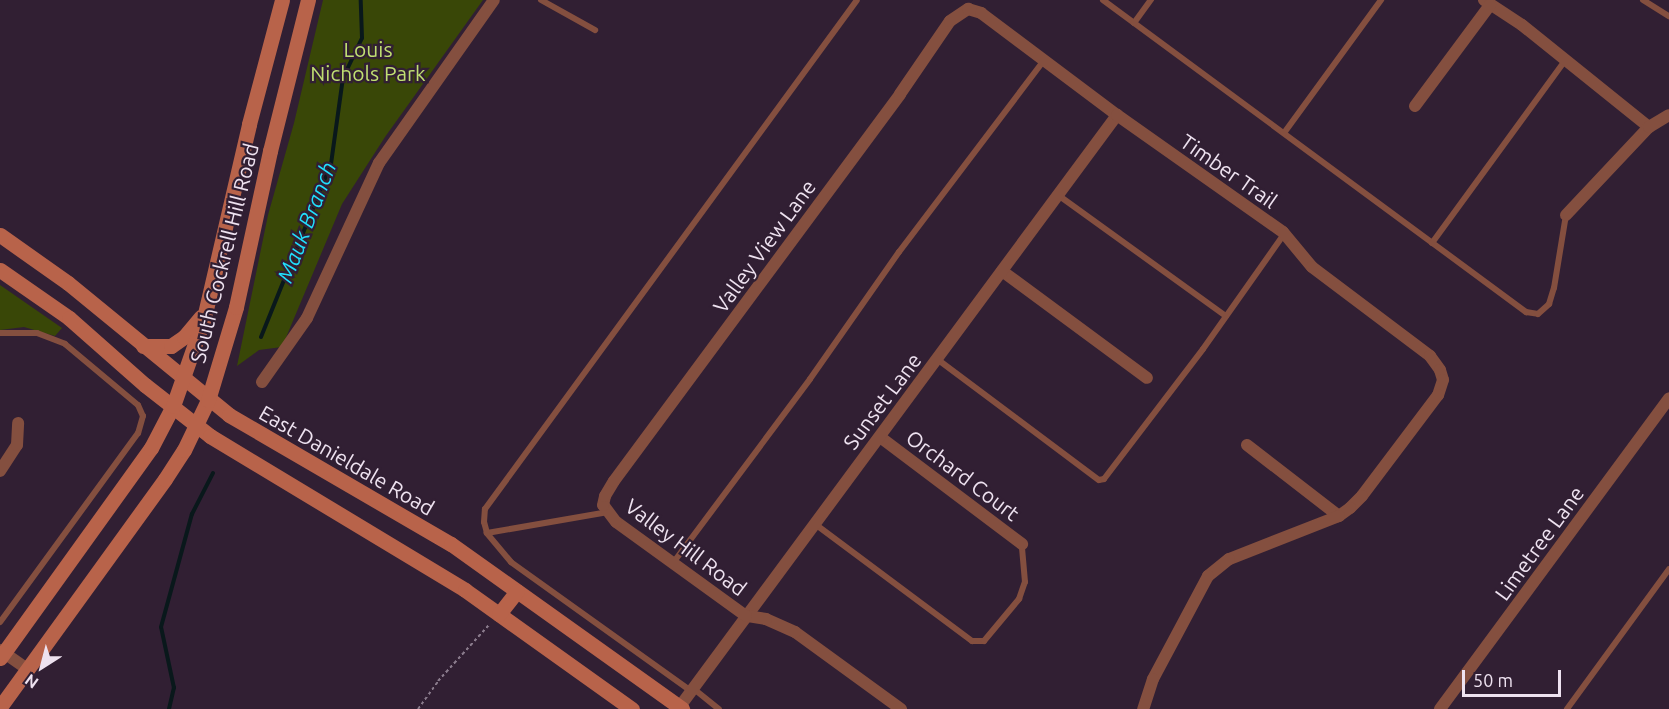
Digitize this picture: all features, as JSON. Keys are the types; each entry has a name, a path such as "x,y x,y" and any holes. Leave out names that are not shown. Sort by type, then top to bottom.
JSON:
{"main road":[{"name":"South Cockrell Hill Road","path":"1,653 151,448 173,406 206,310 273,29 282,0"},
{"name":"South Cockrell Hill Road","path":"0,707 165,479 197,424 208,399 236,307 308,0"},
{"path":"273,29 299,34"},
{"name":"East Danieldale Road","path":"0,235 68,283 229,416 434,534 680,708"},
{"path":"0,270 69,318 145,385 227,447 402,550 499,614 632,709"},
{"path":"143,346 171,346 195,326 206,310"},
{"path":"499,614 517,591"}],"street":[{"path":"262,382 307,318 379,163 495,0"},
{"path":"1415,106 1487,2 1522,25 1649,127"},
{"name":"Timber Trail","path":"960,12 968,9 981,13 1117,115 1285,234 1312,267 1430,356 1440,370 1443,380 1438,395 1362,496 1339,516"},
{"name":"Valley View Lane","path":"605,508 605,495 614,481 660,422 900,94 950,21 960,12"},
{"name":"Sunset Lane","path":"680,708 1117,115"},
{"path":"1566,215 1649,127 1669,115"},
{"path":"1002,271 1146,378"},
{"name":"Limetree Lane","path":"1440,709 1669,398"},
{"path":"0,471 17,445 18,423"},
{"name":"Orchard Court","path":"880,437 1022,544"},
{"path":"1247,445 1339,516"},
{"name":"Valley Hill Road","path":"605,508 616,522 746,616 766,619 795,632 901,709"},
{"path":"1143,709 1153,680 1202,588 1216,567 1260,546 1339,516"},
{"path":"1,653 27,669"}],"lane":[{"path":"541,0 595,30"},
{"path":"719,709 511,562 487,533 484,522 485,509 857,0"},
{"path":"1103,0 1518,309 1538,314 1549,304 1554,288 1566,215"},
{"path":"1134,23 1152,0"},
{"path":"1284,134 1381,0"},
{"path":"1643,0 1669,16"},
{"path":"1432,243 1566,59"},
{"path":"672,563 1044,60"},
{"path":"1058,195 1227,316"},
{"path":"937,359 1099,480 1104,479 1227,316 1285,234"},
{"path":"0,333 37,333 65,344 138,405 142,416 138,433 0,622"},
{"path":"487,533 605,508"},
{"path":"815,524 972,641 984,641 1018,599 1025,582 1022,544"},
{"path":"1567,709 1669,569"}],"path":[{"path":"418,709 438,681 499,614"}],"green space":[{"name":"Louis Nichols Park","path":"323,0 483,0 385,137 342,204 282,347 259,350 237,366 268,215 294,123"},
{"path":"0,285 62,328 55,336 24,327 0,330"}],"waterway":[{"name":"Mauk Branch","path":"261,337 331,164 343,78 362,38 361,0"},
{"name":"Mauk Branch","path":"169,709 174,688 161,627 192,514 213,473"}]}
